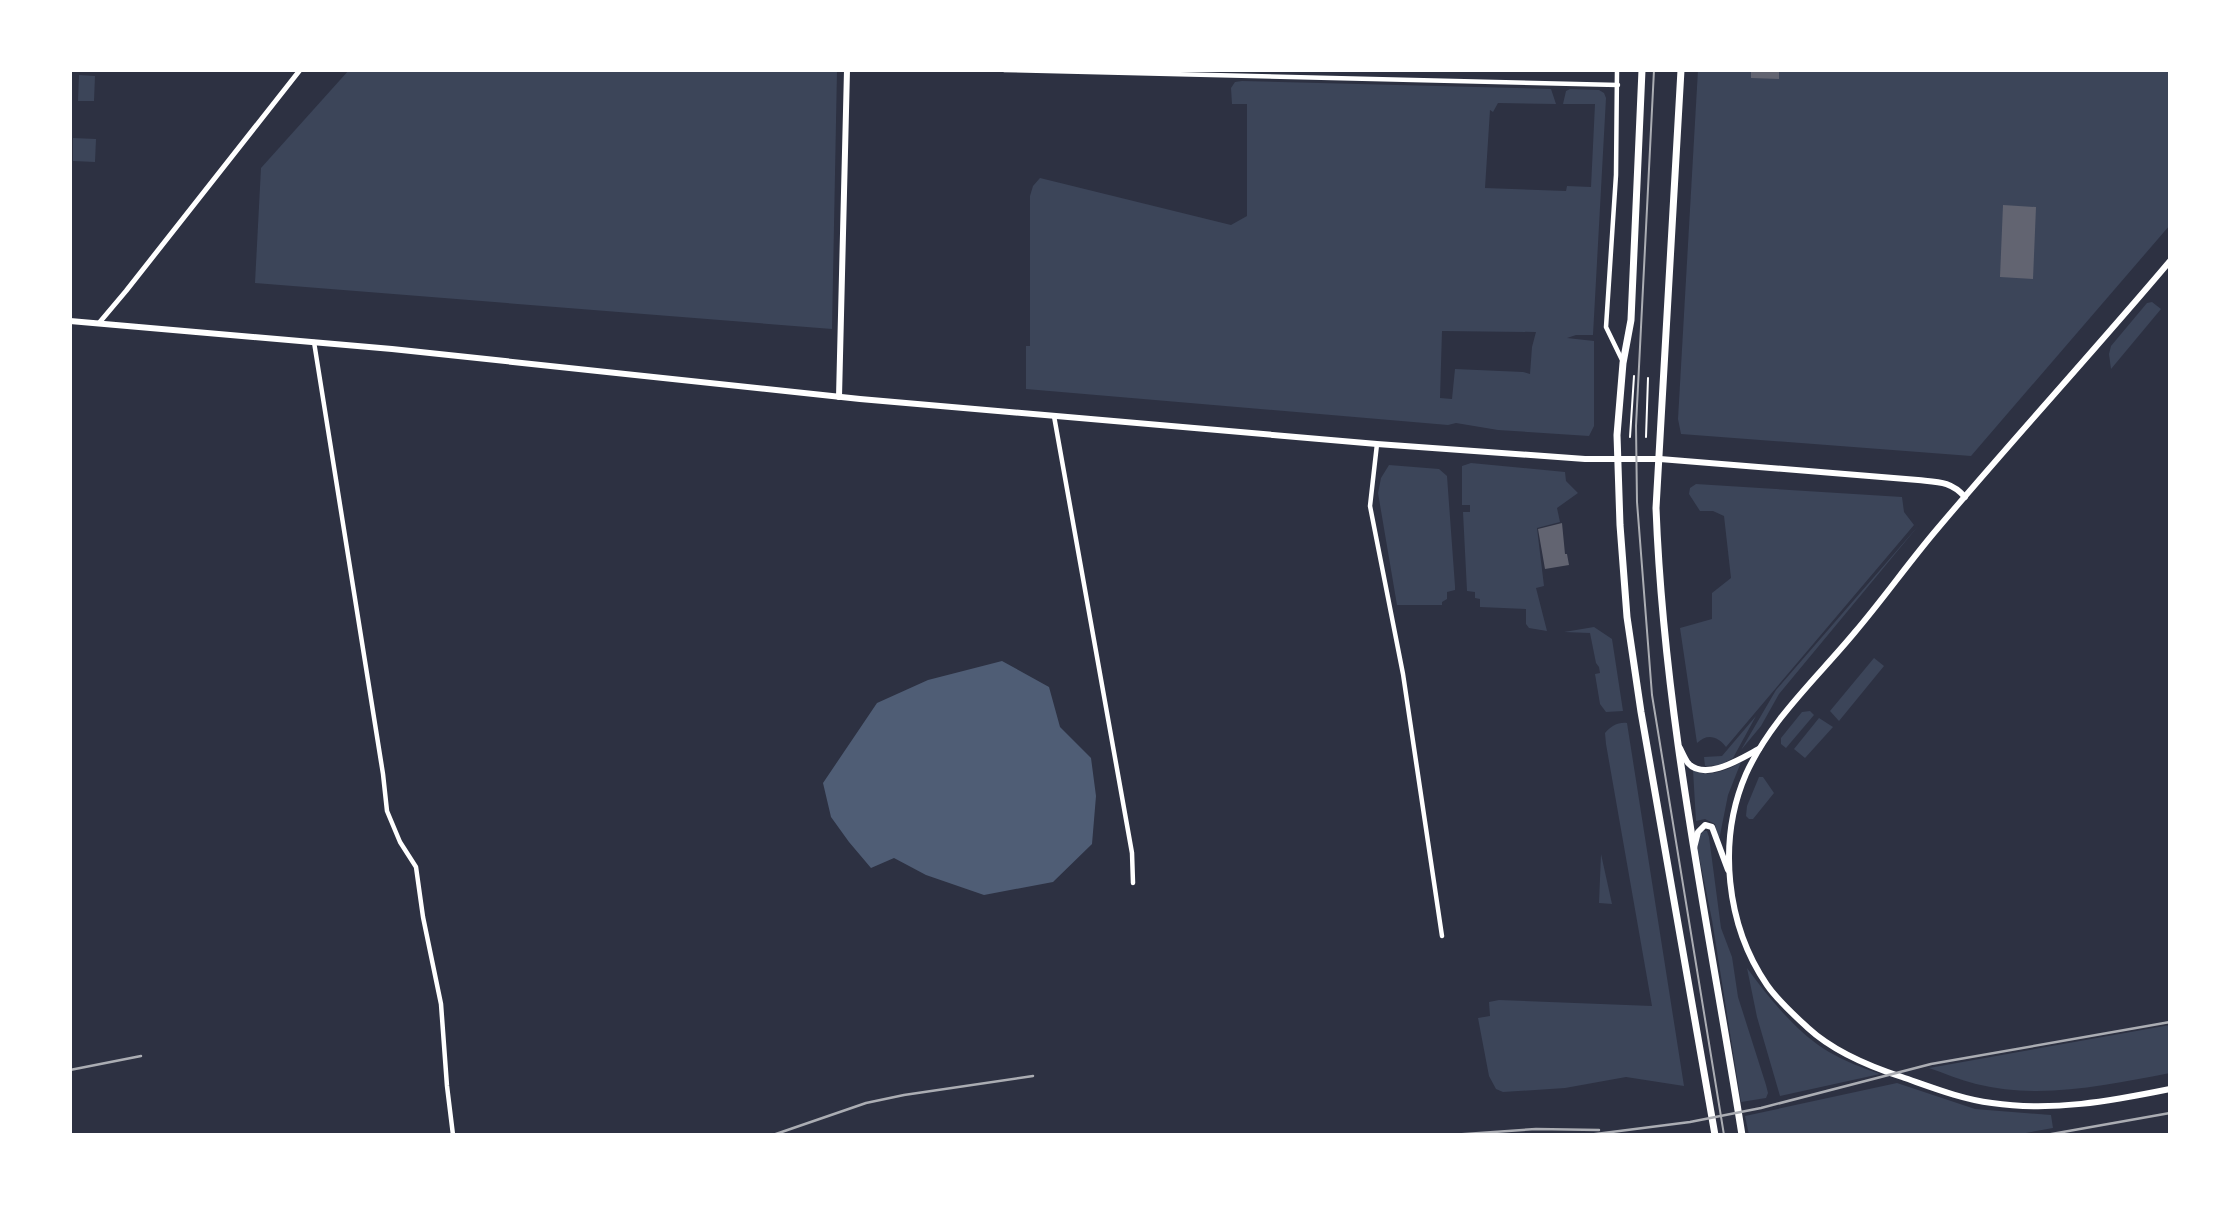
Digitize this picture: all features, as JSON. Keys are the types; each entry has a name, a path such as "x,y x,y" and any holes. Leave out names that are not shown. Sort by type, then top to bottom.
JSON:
{"main road":[{"path":"839,397 847,70"},
{"path":"1642,70 1631,320 1623,363 1617,435 1627,617 1641,712 1715,1135"},
{"path":"1681,70 1656,508 1659,576 1678,745 1742,1135"},
{"path":"2170,261 1938,528 1856,632 1785,712 1760,748 1746,776 1730,832 1731,878 1740,929 1748,949 1768,985 1790,1012 1813,1033 1863,1061 1894,1074 1988,1103 2026,1107 2090,1103 2170,1089"},
{"path":"70,321 314,342 839,397 1054,416 1377,444 1576,458 1660,459 1947,484 1956,488 1965,498"},
{"path":"1678,745 1689,763 1703,770 1723,767 1760,748"},
{"path":"1694,849 1700,828 1704,825 1712,827 1731,878"}],"street":[{"path":"99,323 300,70"},
{"path":"1004,70 1618,85"},
{"path":"1617,70 1616,175 1606,327 1623,363"},
{"path":"314,342 387,811 400,842 416,867 441,1004 453,1135"},
{"path":"1054,416 1132,853 1133,883"},
{"path":"1377,444 1370,506 1405,686 1442,936"}],"path":[{"path":"1630,437 1634,376"},
{"path":"1646,437 1648,378"}],"shaded area":[{"path":"349,70 837,70 832,329 255,283 261,168"},
{"path":"1698,70 2170,70 2170,225 1971,456 1681,434 1678,419"},
{"path":"79,75 95,76 94,101 78,101"},
{"path":"1235,82 1551,89 1556,104 1498,103 1493,112 1490,110 1485,188 1566,191 1567,186 1591,187 1595,104 1563,104 1566,91 1599,90 1604,93 1606,98 1593,335 1567,338 1594,341 1594,426 1589,436 1026,389 1026,346 1030,346 1030,196 1033,186 1040,178 1231,225 1247,216 1247,104 1232,104 1231,88","holes":["1442,331 1536,332 1530,374 1455,369 1452,399 1440,398"]},
{"path":"73,138 96,139 95,162 73,161"},
{"path":"2152,302 2161,309 2111,369 2111,346 2147,303"},
{"path":"1471,463 1565,472 1566,481 1578,493 1557,508 1560,522 1537,528 1544,586 1536,588 1547,631 1529,628 1526,624 1526,609 1480,607 1480,599 1475,598 1475,592 1467,591 1463,512 1470,512 1470,505 1462,505 1462,466"},
{"path":"1389,465 1439,469 1447,476 1455,590 1447,592 1447,599 1442,605 1397,605 1378,493 1381,478"},
{"path":"1696,484 1902,497 1904,512 1914,525 1726,747 1720,740 1712,737 1697,743 1680,628 1712,619 1712,593 1731,578 1724,516 1713,511 1700,511 1689,494 1690,488"},
{"path":"1919,525 1779,694 1761,726 1741,750 1776,690"},
{"path":"1594,627 1612,639 1623,711 1606,712 1600,704 1595,674 1600,673 1590,633 1564,632"},
{"path":"1874,658 1884,666 1839,721 1830,711"},
{"path":"1002,661 1049,687 1060,727 1091,758 1096,796 1092,844 1053,882 984,895 926,875 894,858 871,868 831,817 823,783 877,703 928,680"},
{"path":"1810,711 1814,715 1786,748 1781,744 1781,738 1802,712"},
{"path":"1756,716 1733,758 1720,765 1705,766 1704,757 1722,756"},
{"path":"1819,718 1833,727 1805,758 1794,749"},
{"path":"1627,723 1684,1086 1626,1077 1565,1088 1503,1092 1496,1089 1489,1076 1478,1018 1490,1016 1489,1002 1499,1000 1652,1006 1605,733 1615,725"},
{"path":"1741,762 1728,795 1719,840 1715,824 1705,819 1696,821 1693,770 1717,772"},
{"path":"1759,777 1763,777 1774,793 1753,819 1749,819 1746,816 1747,806"},
{"path":"1703,831 1707,831 1709,837 1721,928 1732,957 1738,997 1766,1085 1766,1098 1741,1102 1712,920 1698,851 1698,839"},
{"path":"1601,854 1612,904 1599,903"},
{"path":"1747,968 1774,1003 1817,1044 1835,1055 1880,1074 1780,1096 1757,1017"},
{"path":"2170,1025 2170,1073 2122,1082 2073,1089 2024,1091 1976,1084 1929,1068"},
{"path":"1897,1083 1975,1109 2051,1115 2053,1128 2015,1135 1749,1135 1745,1116"}],"building":[{"path":"1751,70 1779,70 1779,79 1751,78"},
{"path":"2003,205 2036,207 2033,279 2000,277"},
{"path":"1562,523 1565,554 1569,565 1545,569 1538,529"}],"tram line":[{"path":"1654,70 1636,426 1637,502 1652,695 1724,1135"}],"railway":[{"path":"1588,1135 1690,1122 1761,1108 1931,1064 2170,1022"},
{"path":"70,1070 141,1056"},
{"path":"773,1135 866,1103 1033,1076"},
{"path":"2046,1135 2170,1113"},
{"path":"1451,1135 1536,1129 1599,1130"}]}
